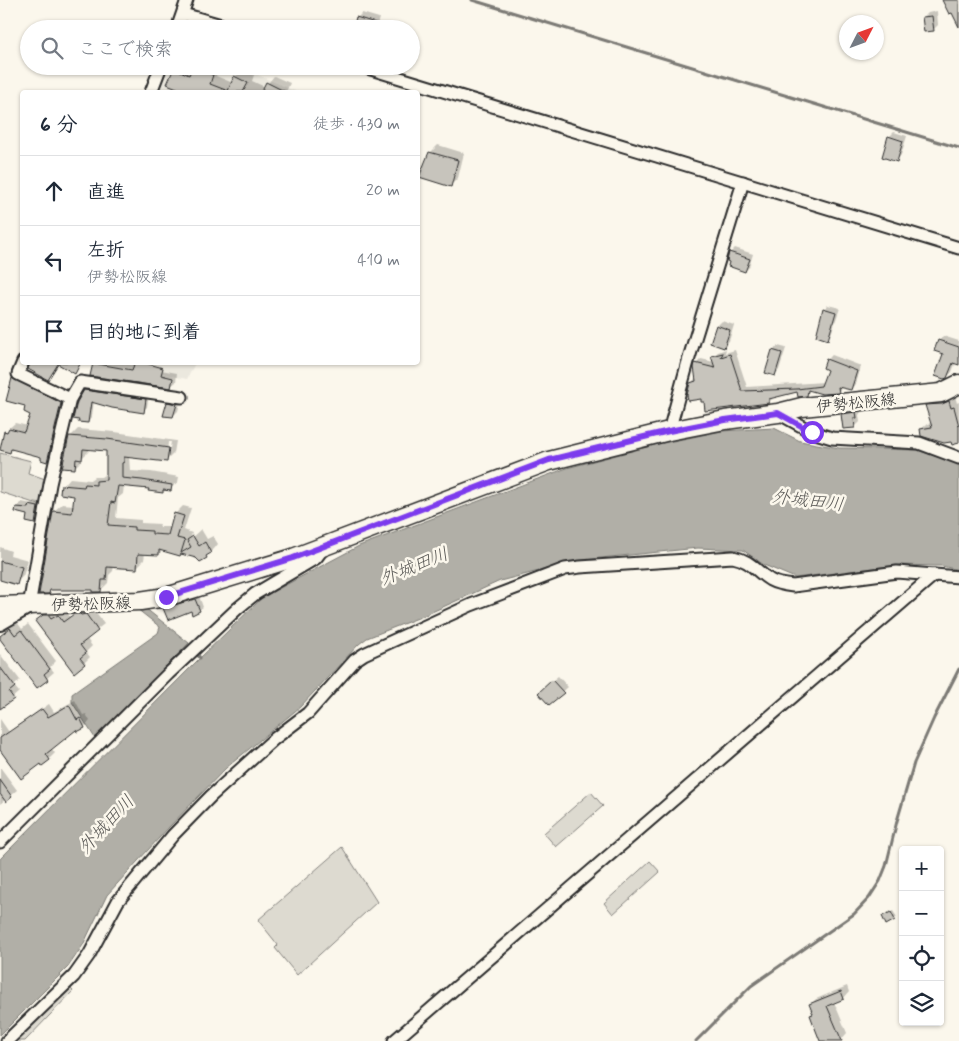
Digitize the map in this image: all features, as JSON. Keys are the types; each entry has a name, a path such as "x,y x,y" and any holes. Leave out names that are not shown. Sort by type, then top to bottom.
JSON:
{"main road":[{"name":"伊勢松阪線","path":"0,606 140,601 166,597 293,558 549,460 669,431 725,420 778,413 802,407 941,393 959,384"}],"street":[{"path":"181,20 187,0"},
{"path":"183,14 204,20"},
{"path":"151,90 157,75"},
{"path":"391,75 959,248"},
{"path":"669,431 689,358 743,182"},
{"path":"22,365 18,374 70,399"},
{"path":"0,624 29,606 50,484 70,399 80,382 182,397"},
{"path":"778,413 812,432 832,438 919,443 959,458"},
{"path":"0,842 168,674 238,608 255,594 316,558 326,545"},
{"path":"7,1041 74,976 89,955 118,901 173,835 218,790 274,739 308,713 355,660 364,654 471,605 564,569 732,557 744,559 770,581 782,585 793,586 897,572 959,578"},
{"path":"394,1041 934,575"}],"shaded area":[{"path":"163,75 258,75 292,90 157,90"},
{"path":"113,365 194,365 187,379"},
{"path":"0,453 31,461 28,473 48,480 43,506 0,492"},
{"path":"591,792 603,806 556,847 544,833"},
{"path":"342,847 377,902 297,975 275,948 278,945 258,920"},
{"path":"650,861 660,872 613,914 604,903"},
{"path":"69,987 73,991 25,1041 14,1041"}],"water":[{"name":"外城田川","path":"774,428 800,441 839,448 917,450 959,464 959,570 942,566 897,565 795,578 764,565 743,550 698,548 581,560 500,581 423,616 367,638 359,644 300,707 226,768 169,827 107,895 83,945 68,967 0,1035 0,859 263,597 359,546 567,468 658,444 722,431"},
{"path":"145,608 189,643 95,738 72,702 72,694 158,633 160,627 137,609"}],"building":[{"path":"942,0 959,0 959,27 952,13 949,14"},
{"path":"932,16 934,31 924,32 922,17"},
{"path":"171,75 213,75 210,84 225,90 182,90 167,84"},
{"path":"234,76 248,83 244,90 228,90"},
{"path":"266,82 282,90 262,90"},
{"path":"888,136 903,141 897,162 882,157"},
{"path":"429,152 458,160 451,187 420,177"},
{"path":"729,252 750,259 745,272 728,266"},
{"path":"823,308 836,312 828,340 816,336"},
{"path":"716,325 730,330 724,348 710,343"},
{"path":"938,340 959,347 959,365 953,363 947,378 944,379 935,376 943,354 934,351"},
{"path":"772,350 782,353 775,376 765,373"},
{"path":"723,353 721,357 730,354 742,391 821,386 827,370 823,368 826,359 857,371 851,390 838,387 839,393 822,394 808,390 807,396 798,397 797,392 769,399 769,403 705,411 704,402 701,402 701,399 688,401 687,395 690,383 696,381 695,363 715,368 711,356"},
{"path":"29,365 57,365 48,380 28,369"},
{"path":"60,365 80,365 75,374"},
{"path":"93,365 132,370 134,365 152,365 163,368 161,375 173,378 171,388 90,376"},
{"path":"12,378 61,403 47,462 41,460 41,457 11,449 10,453 0,450 4,431 7,432 9,428 24,432 30,415 24,412 25,406 6,401"},
{"path":"84,390 146,399 144,413 112,408 91,402 88,423 78,422 79,420 73,419 77,402"},
{"path":"949,401 951,408 954,407 959,426 959,443 952,445 951,442 944,443 921,436 920,429 932,427 925,405 942,404"},
{"path":"167,402 177,404 173,417 163,416"},
{"path":"856,412 857,418 854,418 855,428 843,429 841,414"},
{"path":"69,436 107,439 169,448 167,462 124,457 122,478 172,485 171,491 163,490 163,493 148,491 149,489 118,486 115,503 111,502 108,525 134,527 134,530 152,531 152,534 168,535 174,513 184,516 177,538 185,540 181,553 191,547 187,540 193,536 199,546 205,542 211,553 206,556 207,558 200,562 196,558 159,550 159,555 138,554 137,569 107,567 106,580 102,580 101,592 93,592 93,590 50,590 49,594 39,594 53,511 72,513 74,496 60,494 61,485 84,487 85,484 96,485 96,481 106,480 106,451 83,449 82,460 76,459 75,469 62,468"},
{"path":"29,505 38,507 35,524 26,522 27,515 15,512 16,507 28,508"},
{"path":"0,561 22,567 17,585 0,580"},
{"path":"195,599 200,611 192,615 191,611 168,620 163,608"},
{"path":"74,614 86,614 98,631 80,645 86,653 80,658 85,664 74,673 35,621 43,615 48,615 51,619 58,615 63,622"},
{"path":"10,628 15,635 21,630 50,669 44,674 48,680 37,688 0,639 0,636"},
{"path":"0,667 15,687 9,692 14,699 0,709"},
{"path":"552,680 564,693 549,705 538,693"},
{"path":"69,705 77,720 80,718 85,728 77,732 76,730 46,754 50,760 42,766 41,764 21,779 0,750 0,738 42,709 48,717"},
{"path":"0,780 12,797 6,802 0,794"},
{"path":"891,912 895,920 886,925 882,916"},
{"path":"841,991 844,999 827,1006 842,1041 820,1041 810,1015 813,1014 809,1004"}],"waterway":[{"path":"472,0 959,148"},
{"path":"197,654 200,658"},
{"path":"696,1041 751,986 854,914 869,898 880,881 886,866 914,763 959,669"}],"route":[{"path":"166,597 293,558 549,460 571,454 669,431 725,420 778,413 812,432"}]}
